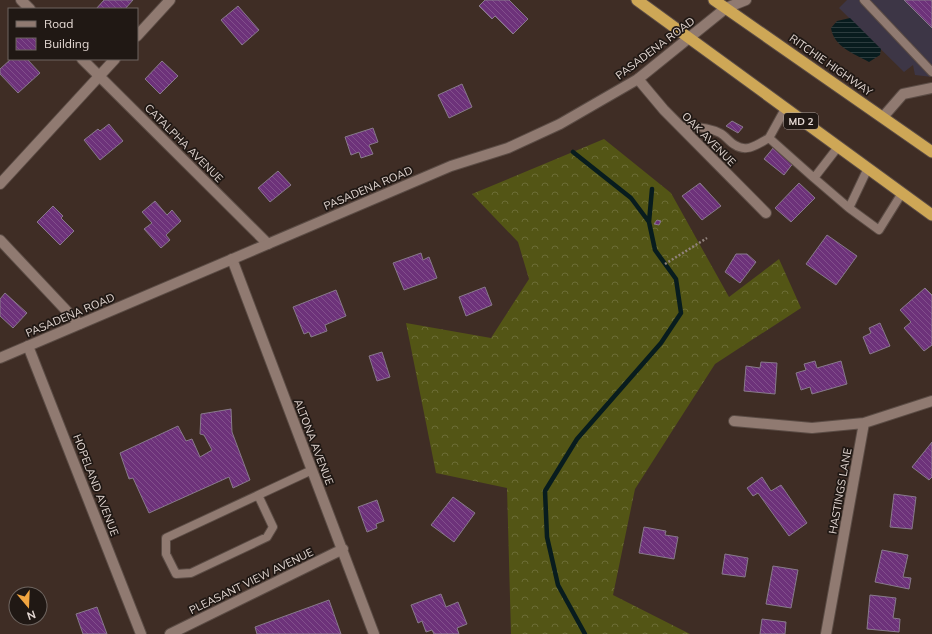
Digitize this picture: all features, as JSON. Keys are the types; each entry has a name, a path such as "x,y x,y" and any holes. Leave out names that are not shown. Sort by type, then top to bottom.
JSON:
{"highway":[{"name":"MD 2","path":"637,0 932,215"},
{"name":"RITCHIE HIGHWAY","path":"714,0 727,4 932,152"}],"street":[{"path":"21,0 29,8"},
{"path":"138,35 170,0"},
{"name":"PASADENA ROAD","path":"0,358 451,166 508,148 560,124 638,79 689,39 727,4 746,0"},
{"name":"CATALPHA AVENUE","path":"83,60 268,244"},
{"path":"0,184 114,60"},
{"name":"OAK AVENUE","path":"638,79 681,127 766,213"},
{"path":"883,117 902,94 932,88"},
{"path":"0,240 79,324"},
{"name":"ALTONA AVENUE","path":"232,259 374,634"},
{"name":"HOPELAND AVENUE","path":"28,346 141,634"},
{"path":"734,421 812,428 864,423 932,401"},
{"name":"HASTINGS LANE","path":"826,634 864,423"},
{"name":"PLEASANT VIEW AVENUE","path":"170,634 343,549"}],"lane":[{"path":"864,0 932,72"},
{"path":"681,127 695,126 721,134 736,146 746,149 756,146 768,138 785,109"},
{"path":"768,138 849,208 879,230 902,193"},
{"path":"814,178 838,147"},
{"path":"849,208 868,168"},
{"path":"258,495 273,527 267,537 191,573 176,574 166,554 166,538 258,495 312,470"}],"path":[{"path":"665,264 707,238"}],"shaded area":[{"path":"847,0 932,0 932,77 915,75 913,65 904,72 839,8"}],"green space":[{"path":"604,139 671,193 729,297 779,259 801,308 715,364 635,489 613,595 690,634 511,634 507,488 436,473 406,323 491,338 529,279 518,242 472,194"}],"water":[{"path":"850,18 881,49 880,55 869,62 845,49 833,35 831,28 837,21"}],"building":[{"path":"104,0 133,0 126,8 97,8"},
{"path":"485,0 509,0 528,19 513,34 495,16 492,19 479,6"},
{"path":"904,0 932,0 932,28"},
{"path":"238,6 259,30 242,45 221,20"},
{"path":"10,60 28,60 40,73 18,93 0,74 0,69"},
{"path":"162,61 178,76 160,94 145,79"},
{"path":"462,84 472,107 449,118 438,95"},
{"path":"732,121 743,127 738,133 726,126"},
{"path":"109,124 123,141 100,160 84,140 98,129 100,131"},
{"path":"373,128 378,142 369,145 373,154 361,158 359,152 351,155 345,137"},
{"path":"774,147 794,162 784,175 764,159"},
{"path":"278,171 291,185 270,202 258,188"},
{"path":"700,183 721,206 702,220 682,196"},
{"path":"799,183 815,198 791,222 775,208"},
{"path":"155,201 167,215 172,210 181,221 166,235 170,240 161,248 144,229 152,223 142,212"},
{"path":"53,206 63,216 61,218 74,231 60,245 37,222"},
{"path":"657,220 661,221 659,225 654,224"},
{"path":"827,235 857,256 836,285 806,264"},
{"path":"421,253 423,260 429,257 437,278 404,290 393,263"},
{"path":"736,254 747,254 756,262 740,283 725,272"},
{"path":"485,287 492,305 466,316 459,297"},
{"path":"925,288 932,295 932,345 924,351 904,328 911,322 900,310"},
{"path":"336,290 346,316 325,325 327,331 311,337 309,332 304,334 293,307"},
{"path":"5,293 27,313 13,328 0,316 0,299"},
{"path":"880,323 890,346 870,354 863,337 871,333 869,328"},
{"path":"382,352 390,377 377,381 369,356"},
{"path":"815,361 817,368 841,361 847,384 812,394 810,387 801,390 796,373 806,370 804,364"},
{"path":"761,362 777,363 775,394 744,391 746,366 760,368"},
{"path":"231,409 232,432 250,480 233,488 229,477 149,513 133,478 129,479 120,453 178,426 186,441 192,439 200,457 212,450 204,435 200,434 201,414"},
{"path":"932,442 932,477 929,480 912,467"},
{"path":"762,477 771,491 781,485 807,523 789,536 758,493 753,496 747,488"},
{"path":"894,494 916,497 912,529 890,527"},
{"path":"453,497 475,513 454,542 431,525"},
{"path":"377,500 384,521 376,524 377,528 367,532 358,507"},
{"path":"644,527 666,531 665,535 678,537 674,559 639,553"},
{"path":"882,550 908,555 903,577 911,578 909,589 875,582"},
{"path":"725,554 748,558 745,577 722,574"},
{"path":"773,566 798,570 791,608 766,604"},
{"path":"441,594 446,607 458,602 467,624 457,628 459,634 434,634 432,630 426,632 422,621 418,623 411,605"},
{"path":"870,595 896,598 893,618 900,619 899,632 867,629"},
{"path":"329,600 341,634 257,634 255,627"},
{"path":"97,607 107,634 83,634 76,614"},
{"path":"762,619 786,622 785,634 760,634"}],"waterway":[{"path":"573,152 631,198 649,222 655,250 676,279 681,313 661,343 577,439 545,491 547,537 558,585 585,634"},
{"path":"649,222 652,189"}]}
